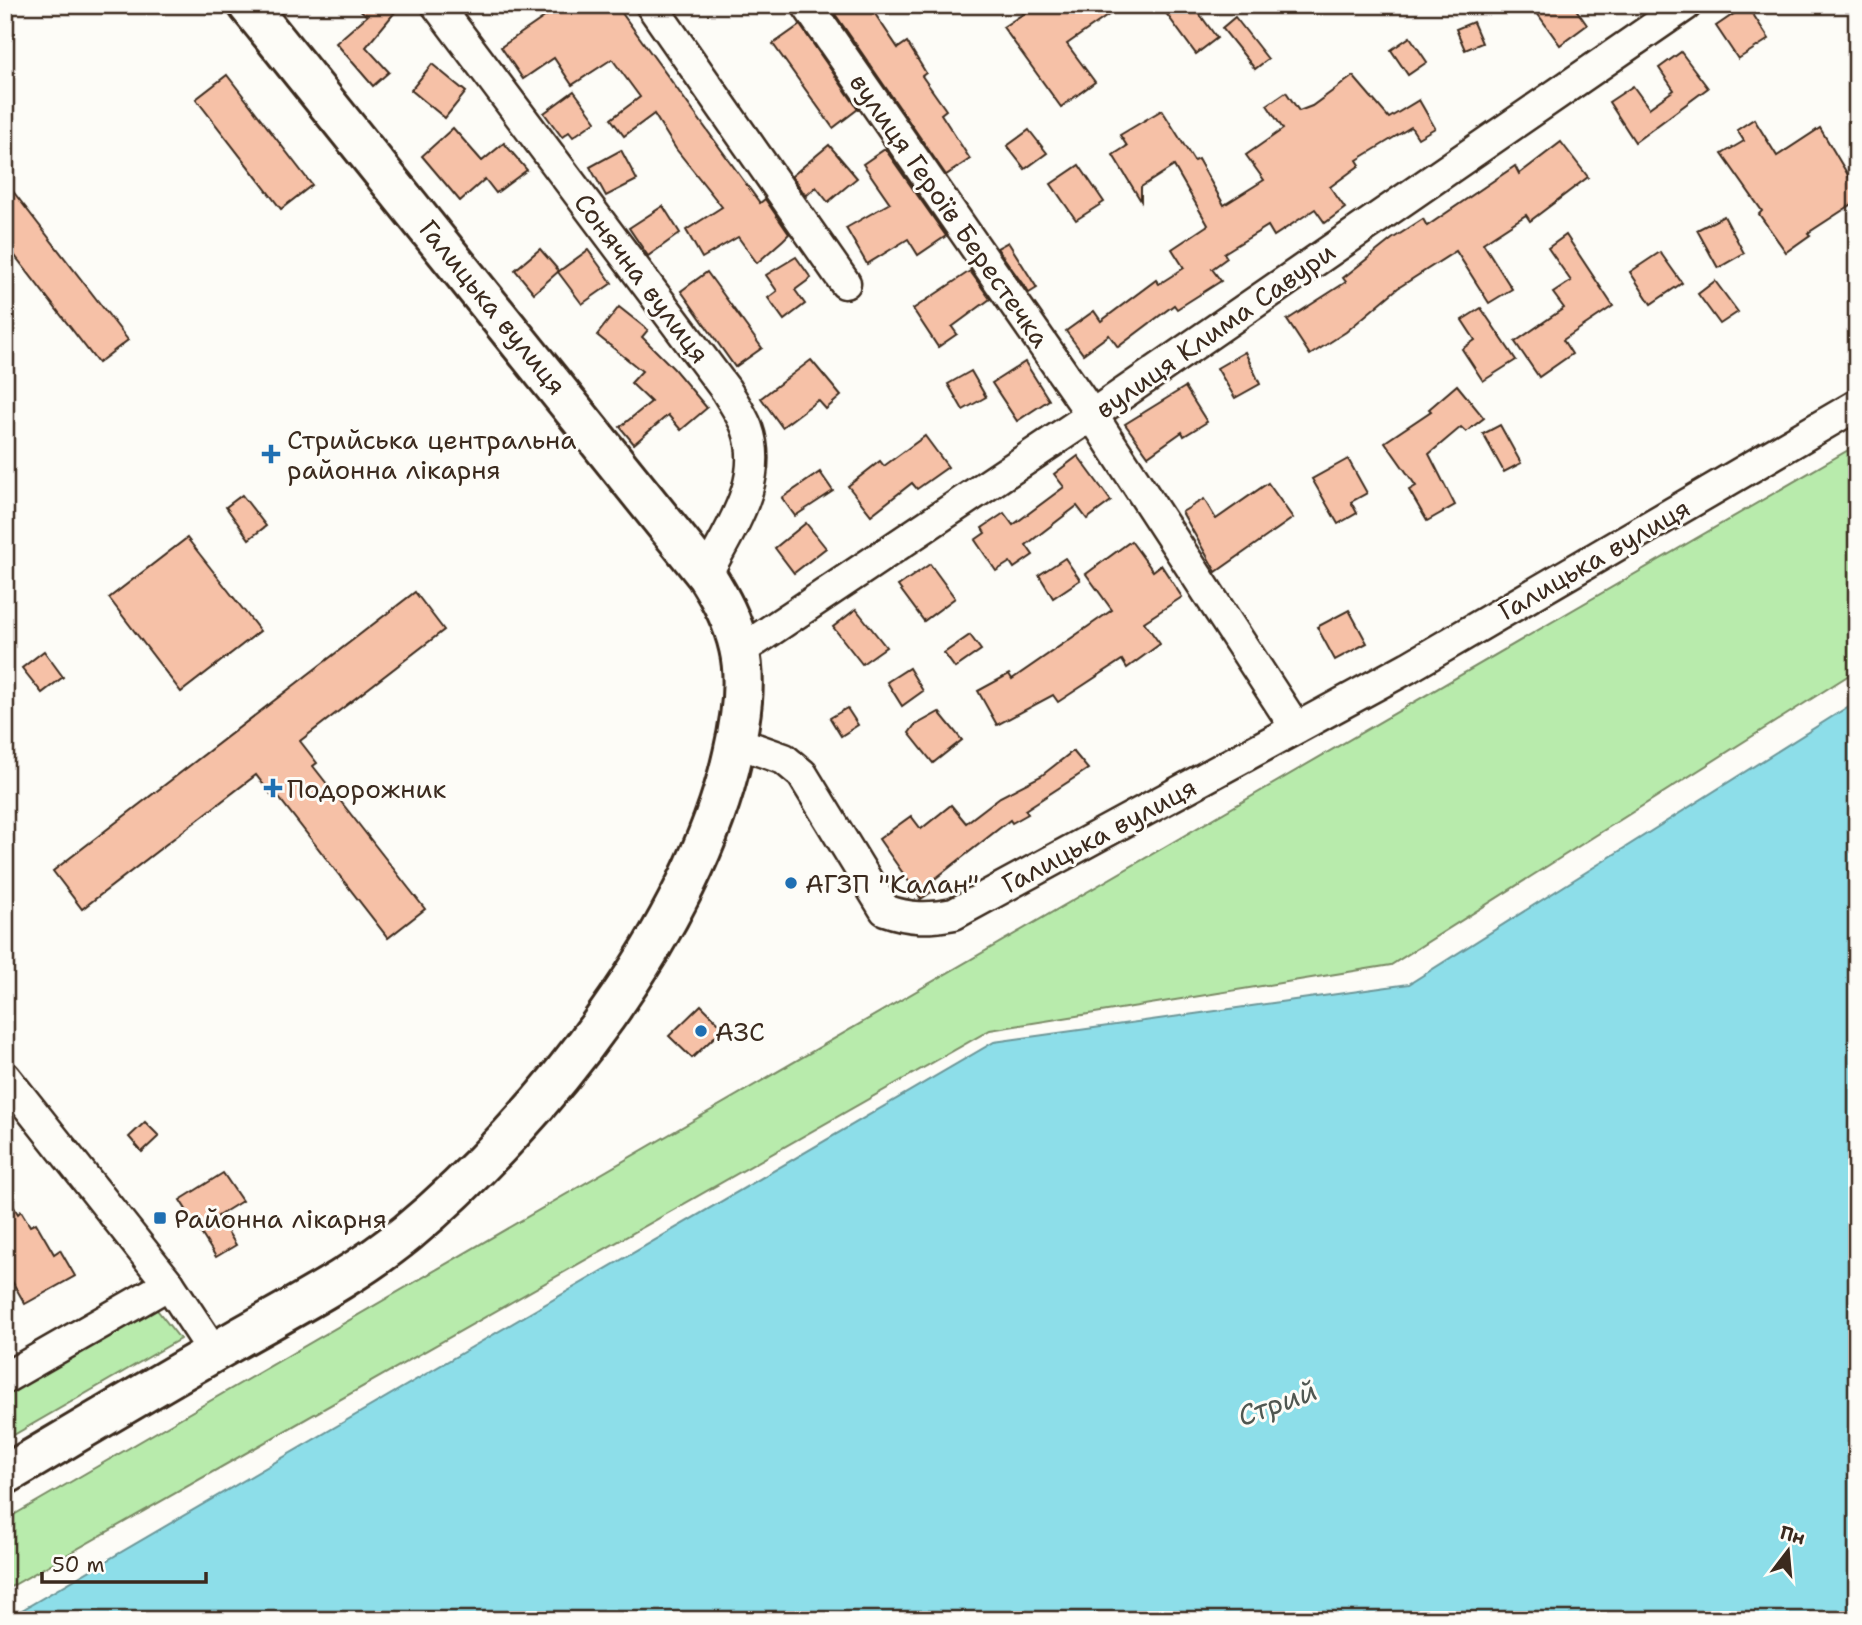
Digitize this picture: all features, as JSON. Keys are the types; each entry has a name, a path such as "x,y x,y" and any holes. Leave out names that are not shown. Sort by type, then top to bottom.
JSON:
{"highway":[{"name":"Галицька вулиця","path":"248,5 706,575 727,609 740,651 743,700 736,742"},
{"path":"5,1475 350,1274 406,1234 462,1183 528,1114 599,1027 658,937 711,827 727,785 736,742"}],"street":[{"name":"Сонячна вулиця","path":"438,5 726,390 747,428 753,470 747,493 706,575"},
{"path":"651,5 845,282"},
{"name":"вулиця Героїв Берестечка","path":"807,5 1092,415 1296,728"},
{"name":"вулиця Клима Савури","path":"740,651 1092,415 1686,5"},
{"name":"Галицька вулиця","path":"736,742 784,759 802,774 885,910 906,917 931,919 954,914 1421,660 1857,405"},
{"path":"5,1077 169,1284 215,1352"},
{"path":"5,1378 169,1284"}],"green space":[{"path":"1857,445 1857,670 1391,965 990,1030 5,1590 5,1520"},
{"path":"154,1306 180,1339 5,1440 5,1393"}],"water":[{"name":"Стрий","path":"1857,701 1857,1620 5,1620 994,1042 1409,984"}],"building":[{"path":"355,5 401,5 366,47 389,72 373,86 336,43 367,16"},
{"path":"562,5 616,5 760,203 765,199 789,234 757,263 738,237 702,258 686,230 722,207 676,149 654,114 624,136 611,119 640,97 612,59 572,85 554,58 523,79 501,47"},
{"path":"848,5 869,5 898,48 907,42 926,73 922,76 946,110 941,114 970,159 946,175 835,14"},
{"path":"1037,5 1123,5 1067,44 1095,82 1061,107 1003,27"},
{"path":"1160,5 1193,5 1217,38 1196,54"},
{"path":"1547,5 1573,5 1587,25 1560,45 1537,13"},
{"path":"1747,5 1769,39 1738,59 1716,26"},
{"path":"1235,17 1268,59 1255,69 1222,28"},
{"path":"1473,22 1482,43 1465,50 1456,29"},
{"path":"800,25 858,109 833,128 773,44"},
{"path":"1410,37 1427,62 1408,75 1391,50"},
{"path":"1681,52 1708,88 1635,142 1609,102 1633,86 1649,108 1674,90 1659,68"},
{"path":"432,64 466,92 445,118 411,90"},
{"path":"227,75 312,185 281,209 196,99"},
{"path":"1353,76 1389,118 1419,100 1435,128 1418,138 1411,127 1357,160 1360,165 1330,187 1345,208 1325,223 1315,209 1274,236 1268,226 1224,253 1227,258 1212,269 1221,281 1177,309 1174,305 1118,347 1109,335 1083,354 1066,331 1094,311 1101,321 1156,280 1159,284 1184,268 1172,249 1208,225 1174,166 1141,187 1141,201 1113,155 1127,146 1120,135 1162,110 1194,161 1198,159 1224,205 1264,180 1246,155 1283,129 1267,105 1286,92 1299,111 1312,106"},
{"path":"574,91 596,121 573,137 569,132 562,137 544,113"},
{"path":"1754,119 1777,156 1820,128 1857,190 1857,201 1808,233 1810,235 1786,252 1759,214 1762,211 1722,154 1744,141 1737,130"},
{"path":"453,128 482,161 504,143 527,170 496,193 485,179 460,201 422,156"},
{"path":"1029,130 1047,153 1025,169 1007,146"},
{"path":"1561,142 1588,177 1530,221 1526,215 1483,243 1512,289 1489,303 1456,251 1398,288 1346,332 1310,355 1287,320 1346,282 1343,278 1392,239 1423,219 1427,226 1515,166 1519,174"},
{"path":"829,145 857,178 828,202 816,187 806,196 792,176"},
{"path":"885,149 946,236 918,255 908,239 867,264 846,228 890,203 863,164"},
{"path":"621,150 637,180 606,196 590,167"},
{"path":"1079,165 1104,202 1076,220 1051,184"},
{"path":"5,181 128,340 98,363 5,243"},
{"path":"663,206 680,233 648,256 629,228"},
{"path":"1724,216 1744,253 1718,268 1697,230"},
{"path":"1566,235 1613,306 1563,340 1572,354 1539,377 1515,342 1564,308 1553,293 1571,281 1548,248"},
{"path":"1008,242 1037,288 1029,293 997,248"},
{"path":"540,249 559,271 534,293 515,270"},
{"path":"588,250 612,283 582,304 558,272"},
{"path":"1660,252 1682,283 1651,304 1630,272"},
{"path":"796,257 811,278 795,290 805,304 784,320 768,298 777,291 766,275"},
{"path":"970,271 990,299 952,327 957,334 938,347 913,309"},
{"path":"707,272 762,348 735,367 681,291"},
{"path":"1715,281 1738,312 1720,324 1698,294"},
{"path":"619,307 648,330 642,337 707,408 681,430 668,415 634,444 620,427 651,402 631,383 642,371 597,335"},
{"path":"1481,308 1516,360 1483,381 1462,349 1475,340 1462,320"},
{"path":"1245,352 1260,384 1235,398 1217,368"},
{"path":"811,360 841,396 826,409 818,400 782,427 761,398"},
{"path":"1025,362 1049,400 1017,421 992,383"},
{"path":"971,371 986,397 963,410 948,384"},
{"path":"1457,385 1484,418 1466,432 1461,427 1429,454 1455,505 1427,521 1409,490 1416,486 1385,442 1431,411 1429,409"},
{"path":"1185,387 1207,422 1184,436 1182,432 1148,456 1125,424"},
{"path":"1500,425 1521,463 1504,472 1483,434"},
{"path":"925,436 948,467 917,489 912,483 871,515 848,486 880,461 884,466"},
{"path":"1078,456 1111,501 1087,519 1077,506 1026,545 1033,555 1014,568 1010,562 996,571 975,540 985,533 982,528 1004,513 1013,525 1064,487 1054,474"},
{"path":"1348,459 1367,493 1351,502 1357,513 1338,524 1312,479"},
{"path":"820,472 833,491 795,516 782,498"},
{"path":"1268,483 1293,518 1216,572 1182,512 1204,499 1216,519"},
{"path":"242,495 266,526 249,539 226,507"},
{"path":"806,523 826,548 794,573 775,548"},
{"path":"187,538 260,631 181,692 109,598"},
{"path":"1131,541 1153,571 1161,565 1182,597 1144,622 1160,644 1127,668 1122,660 1058,702 1053,695 997,725 978,691 1009,674 1012,679 1112,610 1086,574"},
{"path":"1065,558 1080,580 1053,598 1039,575"},
{"path":"930,564 955,598 924,621 898,586"},
{"path":"415,592 444,630 300,741 317,763 313,766 425,909 388,938 276,794 273,797 256,775 82,909 53,871"},
{"path":"856,609 886,647 862,664 833,627"},
{"path":"1349,610 1367,643 1335,660 1317,627"},
{"path":"970,635 981,650 955,668 944,653"},
{"path":"44,651 63,677 42,693 22,668"},
{"path":"909,668 923,691 902,706 887,682"},
{"path":"847,708 858,725 841,736 830,718"},
{"path":"939,712 962,740 933,763 909,733 914,726"},
{"path":"1073,751 1088,769 1025,810 1028,814 1012,823 1010,820 931,882 936,889 921,899 879,839 911,816 921,829 951,805 966,823 1000,797 1041,776"},
{"path":"701,1005 724,1028 692,1058 669,1036"},
{"path":"145,1122 159,1136 142,1152 129,1137"},
{"path":"223,1173 242,1201 218,1216 236,1245 216,1257 180,1200"},
{"path":"5,1192 18,1214 21,1211 30,1226 36,1223 54,1254 60,1250 75,1276 25,1304 5,1269"}],"place":[{"name":"Стрийська центральна районна лікарня","path":"271,454"},
{"name":"Подорожник","path":"273,788"},
{"name":"АГЗП \"Калан\"","path":"791,883"},
{"name":"АЗС","path":"701,1031"},
{"name":"Районна лікарня","path":"160,1218"}]}
